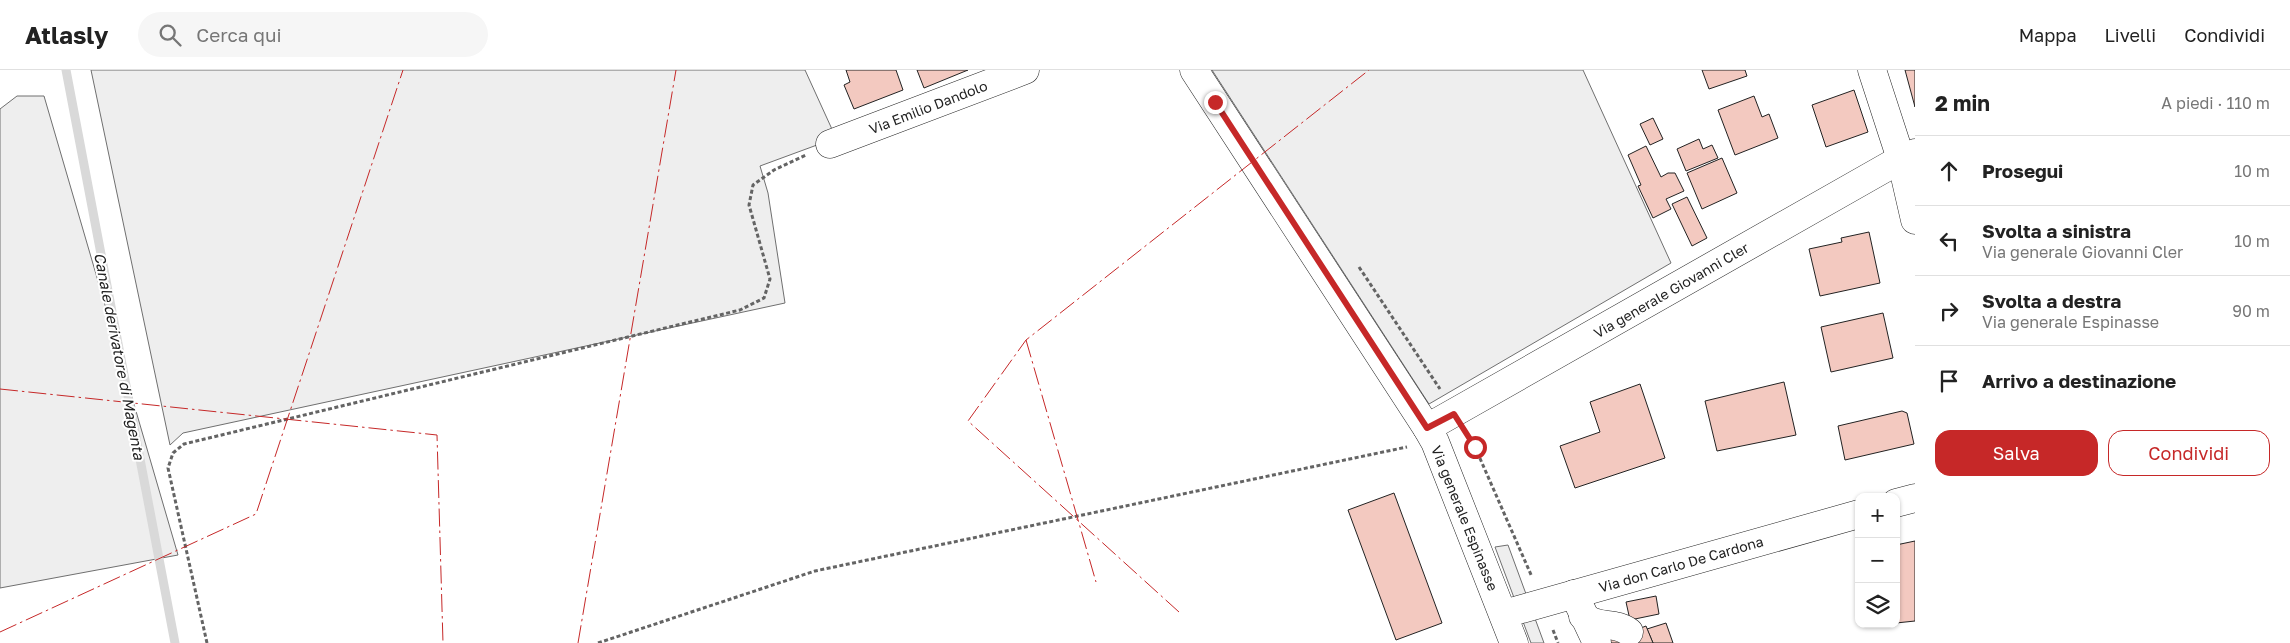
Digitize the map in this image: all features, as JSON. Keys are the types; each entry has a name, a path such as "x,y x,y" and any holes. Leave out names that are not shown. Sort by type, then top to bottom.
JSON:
{"street":[{"name":"Via Emilio Dandolo","path":"830,144 1025,70"},
{"name":"Via generale Espinasse","path":"1194,70 1431,435 1514,643"},
{"path":"1872,70 1908,156 1915,220"},
{"name":"Via generale Giovanni Cler","path":"1431,435 1454,414 1908,156"},
{"path":"1900,502 1915,498"},
{"name":"Via don Carlo De Cardona","path":"1504,614 1544,604 1578,605 1855,515"},
{"path":"1578,605 1595,624 1622,626 1629,632"},
{"path":"1578,605 1597,643"}],"path":[{"path":"207,643 168,468 173,453 184,444 740,310 764,298 770,279 749,205 753,185 774,170 830,144"},
{"path":"1454,414 1475,447 1544,604 1558,643"},
{"path":"598,643 815,571 1431,435"}],"shaded area":[{"path":"91,70 805,70 836,138 760,166 768,193 785,303 183,433 170,445"},
{"path":"1212,70 1583,70 1671,263 1429,404"},
{"path":"17,96 44,96 178,555 0,588 0,109"},
{"path":"1508,545 1544,643 1531,643 1495,547"}],"building":[{"path":"846,70 896,70 903,90 854,109 844,85 850,82"},
{"path":"917,70 968,70 924,88"},
{"path":"1702,70 1745,70 1747,76 1709,89"},
{"path":"1905,70 1915,70 1915,107"},
{"path":"1854,90 1868,132 1826,147 1812,105"},
{"path":"1754,96 1762,117 1769,114 1778,138 1735,155 1718,110"},
{"path":"1653,118 1663,139 1650,145 1640,124"},
{"path":"1699,139 1703,149 1712,145 1718,158 1686,171 1677,149"},
{"path":"1646,146 1661,177 1668,173 1675,173 1684,191 1666,199 1671,209 1653,218 1638,186 1641,185 1628,155"},
{"path":"1722,158 1737,193 1702,209 1687,173"},
{"path":"1687,197 1707,238 1692,246 1672,204"},
{"path":"1869,232 1880,283 1820,296 1809,249 1842,242 1841,238"},
{"path":"1883,313 1893,358 1831,372 1821,327"},
{"path":"1784,382 1796,435 1717,451 1705,401"},
{"path":"1640,384 1665,458 1575,488 1560,446 1600,432 1590,402"},
{"path":"1902,411 1907,413 1914,444 1845,460 1838,426"},
{"path":"1394,493 1442,623 1396,640 1348,510"},
{"path":"1915,541 1915,621 1900,623 1900,583 1900,544"},
{"path":"1656,596 1659,614 1630,620 1626,602"},
{"path":"1666,623 1673,643 1653,643 1647,629"},
{"path":"1646,626 1653,643 1602,643"}],"waterway":[{"name":"Canale derivatore di Magenta","path":"66,70 175,643"}],"power":[{"path":"0,632 256,514 403,70"},
{"path":"578,643 676,70"},
{"path":"1179,612 968,421 1026,340 1369,70"},
{"path":"1026,340 1096,582"},
{"path":"0,389 437,435 443,643"}],"route":[{"path":"1215,102 1427,428 1454,414 1475,447"}]}
